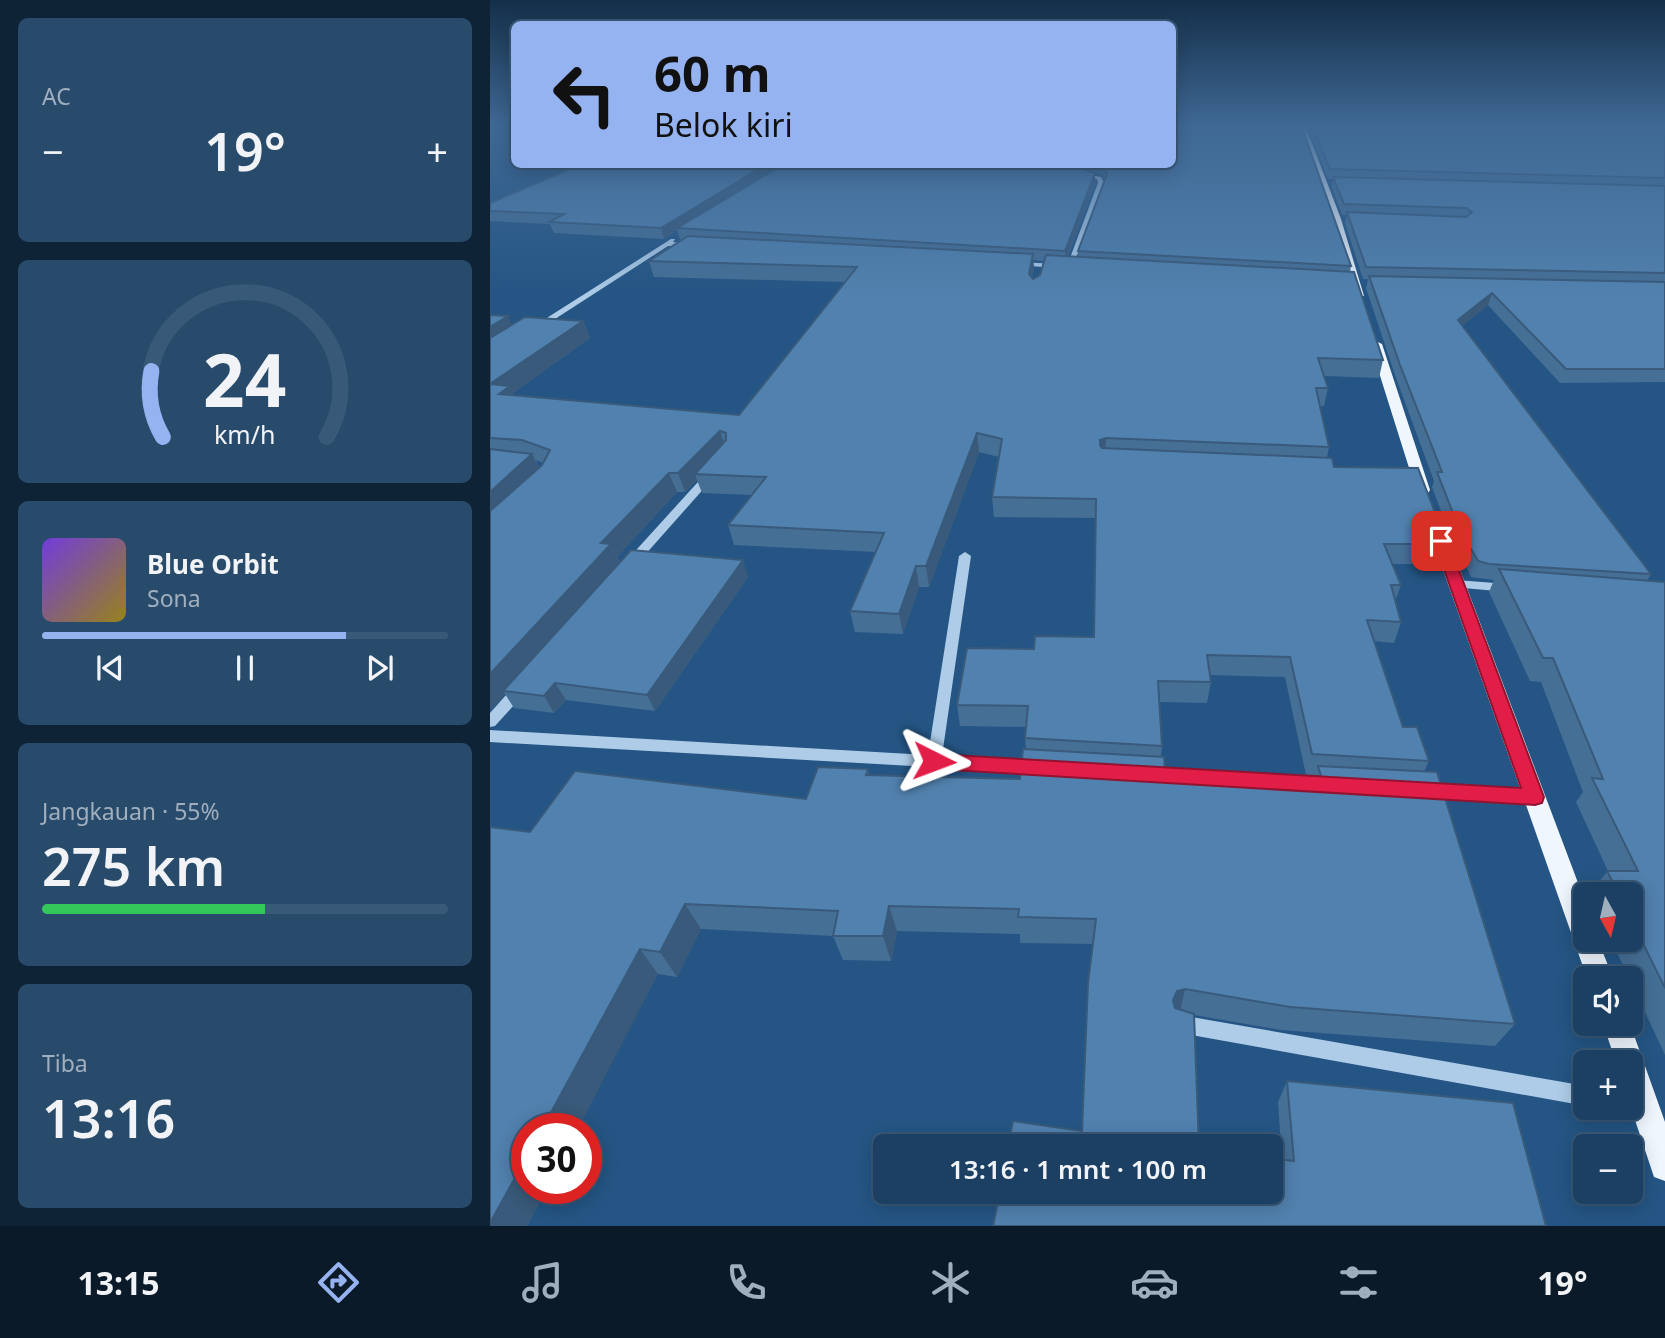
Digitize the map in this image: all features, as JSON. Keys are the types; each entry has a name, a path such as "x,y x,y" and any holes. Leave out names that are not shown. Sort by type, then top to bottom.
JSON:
{"main road":[{"path":"1330,182 1344,220 1356,283 1364,309"},
{"path":"1373,334 1411,475 1428,506 1573,903"},
{"path":"1643,1116 1665,1166"}],"street":[{"path":"1070,267 1101,182"},
{"path":"525,334 678,236"},
{"path":"667,244 694,245"},
{"path":"1002,263 1080,267"},
{"path":"1038,278 1041,265"},
{"path":"627,568 718,466"},
{"path":"934,761 965,556"},
{"path":"1456,584 1526,589"},
{"path":"490,722 527,681"},
{"path":"490,736 1045,768"},
{"path":"1413,790 1535,797"},
{"path":"1180,1024 1573,1094"}],"building":[{"path":"539,182 737,182 661,228 549,222 564,214 490,211 490,203"},
{"path":"754,182 1091,182 1065,251 677,228"},
{"path":"1104,182 1321,182 1351,266 1078,251"},
{"path":"1335,182 1525,182 1665,186 1665,273 1366,267 1347,212 1466,217 1472,212 1466,208 1344,204"},
{"path":"688,236 1033,254 1029,274 1033,279 1040,275 1046,255 1354,272 1383,360 1318,358 1328,388 1316,388 1329,447 1106,438 1100,440 1100,445 1102,448 1332,458 1334,467 1418,468 1447,544 1384,544 1401,585 1391,585 1401,622 1367,620 1403,727 1417,727 1429,761 1312,754 1290,657 1207,655 1211,682 1158,681 1162,746 1025,738 1028,706 957,705 967,648 1034,649 1035,636 1094,637 1096,499 992,497 1002,439 977,433 926,566 916,566 899,614 850,611 884,533 728,525 766,477 695,474 726,440 726,433 720,431 678,473 669,473 601,543 611,544 490,674 490,511 542,465 550,450 522,440 490,438 490,384 510,386 499,394 739,415 857,267 649,261"},
{"path":"1369,276 1665,282 1665,369 1566,369 1492,293 1458,320 1651,574 1489,564 1478,561 1471,549 1467,549 1437,472 1442,472"},
{"path":"490,315 508,316 490,327"},
{"path":"525,317 583,321 490,384 490,338"},
{"path":"490,449 532,454 490,492"},
{"path":"631,550 743,560 647,695 555,683 544,696 503,691"},
{"path":"1499,569 1665,582 1665,988 1643,943 1643,882 1613,882 1607,871 1638,871 1592,778 1603,779 1553,658 1543,658"},
{"path":"1023,749 1164,757 1165,773 1321,776 1318,766 1437,772 1515,1024 1290,1007 1185,989 1177,991 1173,1000 1175,1008 1194,1014 1199,1134 1010,1134 1013,1121 1082,1131 1088,983 1096,919 1018,917 1019,909 889,906 883,936 833,936 838,911 685,904 660,952 640,949 551,1113 511,1113 511,1185 490,1223 490,827 530,832 575,771 806,799 818,767 868,769 866,775 1020,779"},
{"path":"1287,1081 1513,1103 1546,1226 993,1226 998,1204 1283,1204 1283,1160 1294,1161"}],"route":[{"path":"934,761 1535,797 1441,541"}]}
